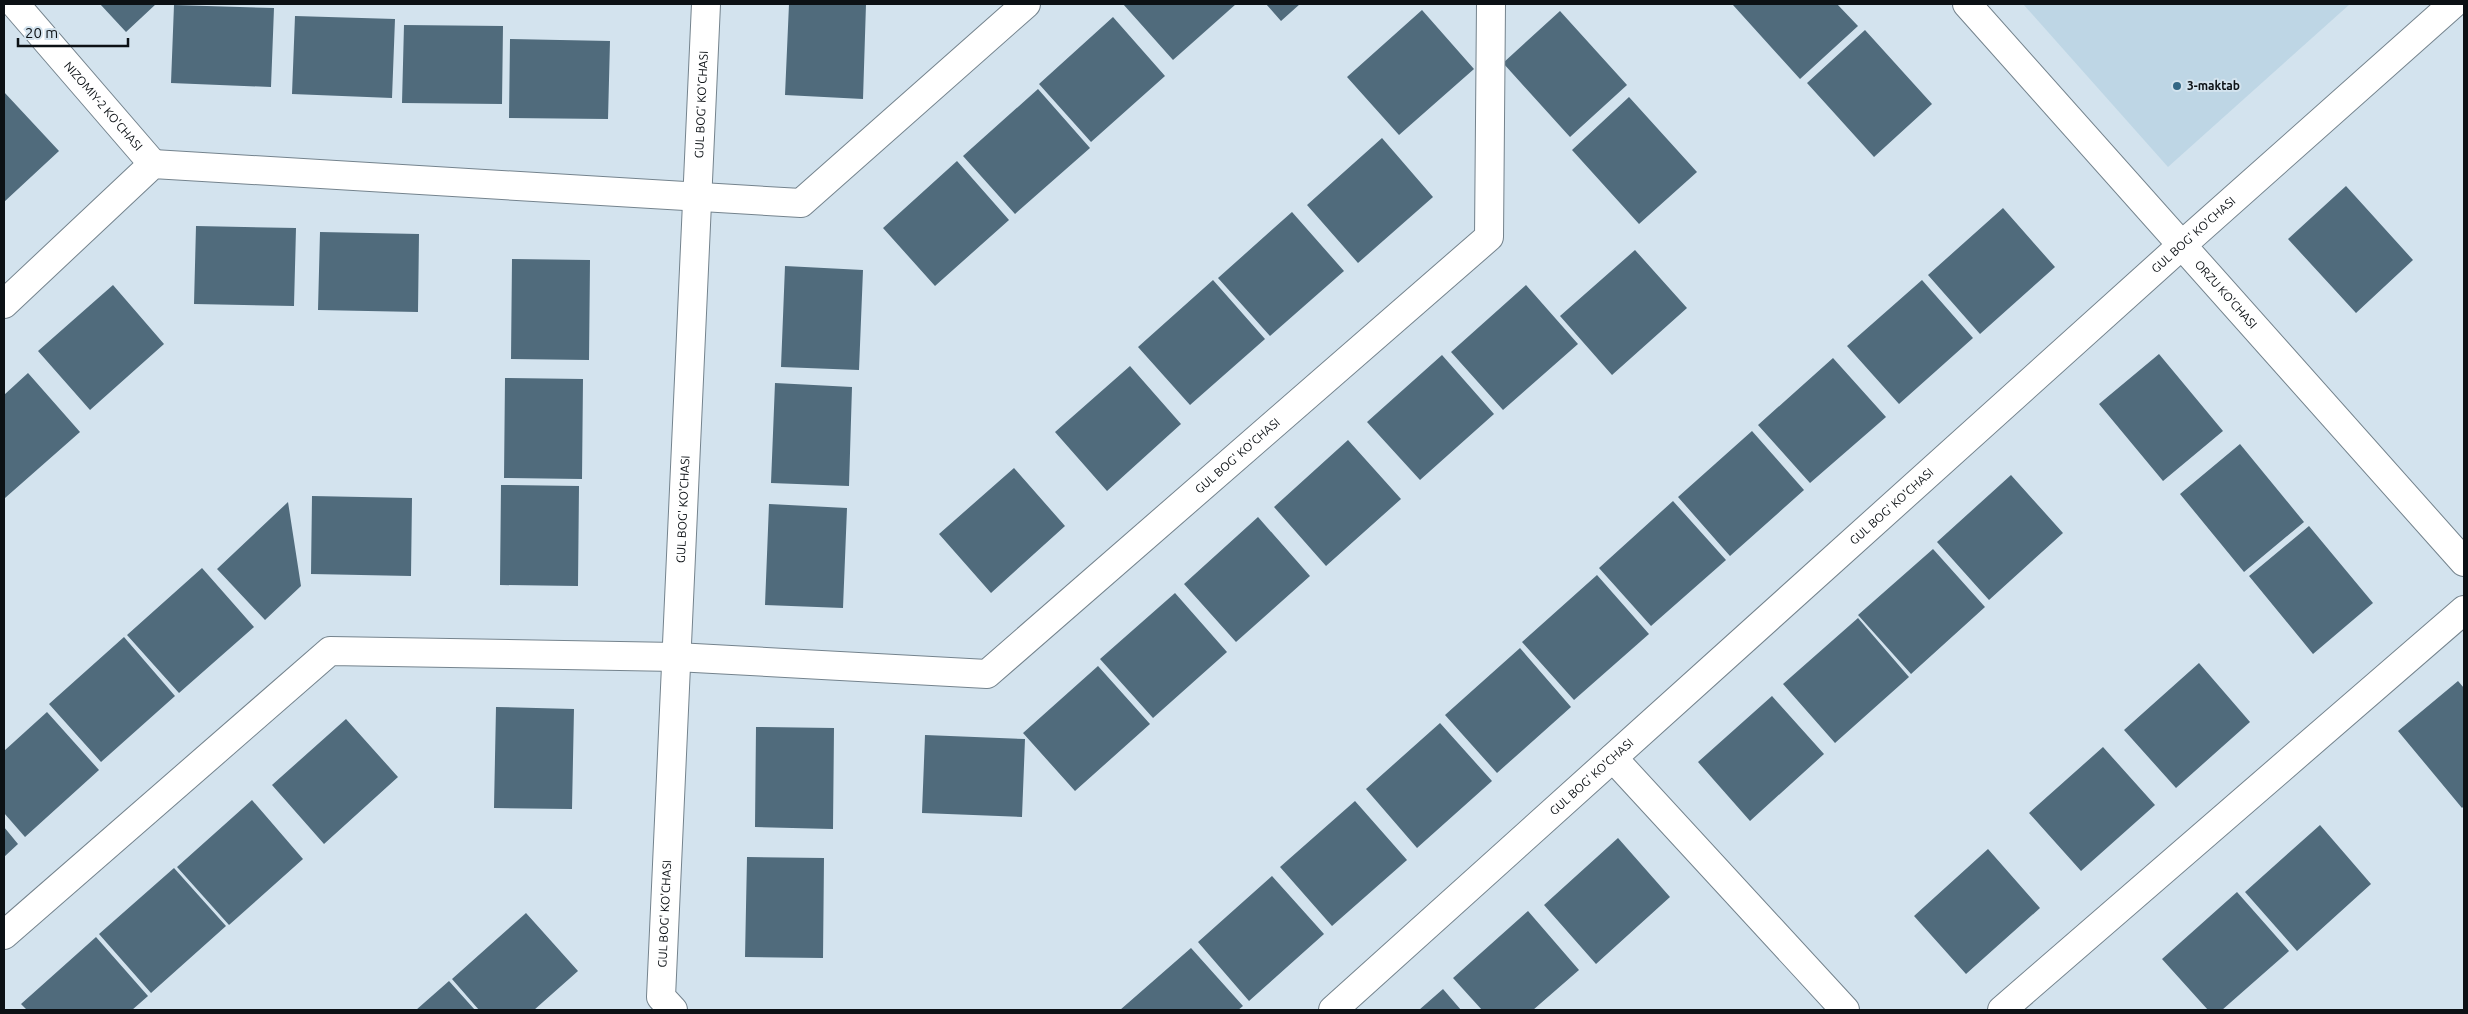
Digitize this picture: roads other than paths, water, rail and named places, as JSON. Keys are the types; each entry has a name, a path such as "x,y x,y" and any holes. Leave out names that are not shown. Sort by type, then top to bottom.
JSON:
{"street":[{"name":"NIZOMIY-2 KO'CHASI","path":"15,4 153,164"},
{"name":"GUL BOG' KO'CHASI","path":"660,1006 706,4"},
{"path":"4,304 153,164 801,203 1026,4"},
{"name":"GUL BOG' KO'CHASI","path":"676,657 987,674 1489,237 1491,4"},
{"name":"ORZU KO'CHASI","path":"1967,4 2464,562"},
{"name":"GUL BOG' KO'CHASI","path":"1333,1010 2182,245 2453,4"},
{"path":"2002,1010 2464,610"},
{"path":"4,935 330,651 676,657"},
{"path":"1613,758 1846,1010"}],"place":[{"name":"3-maktab","path":"2177,86"}]}
